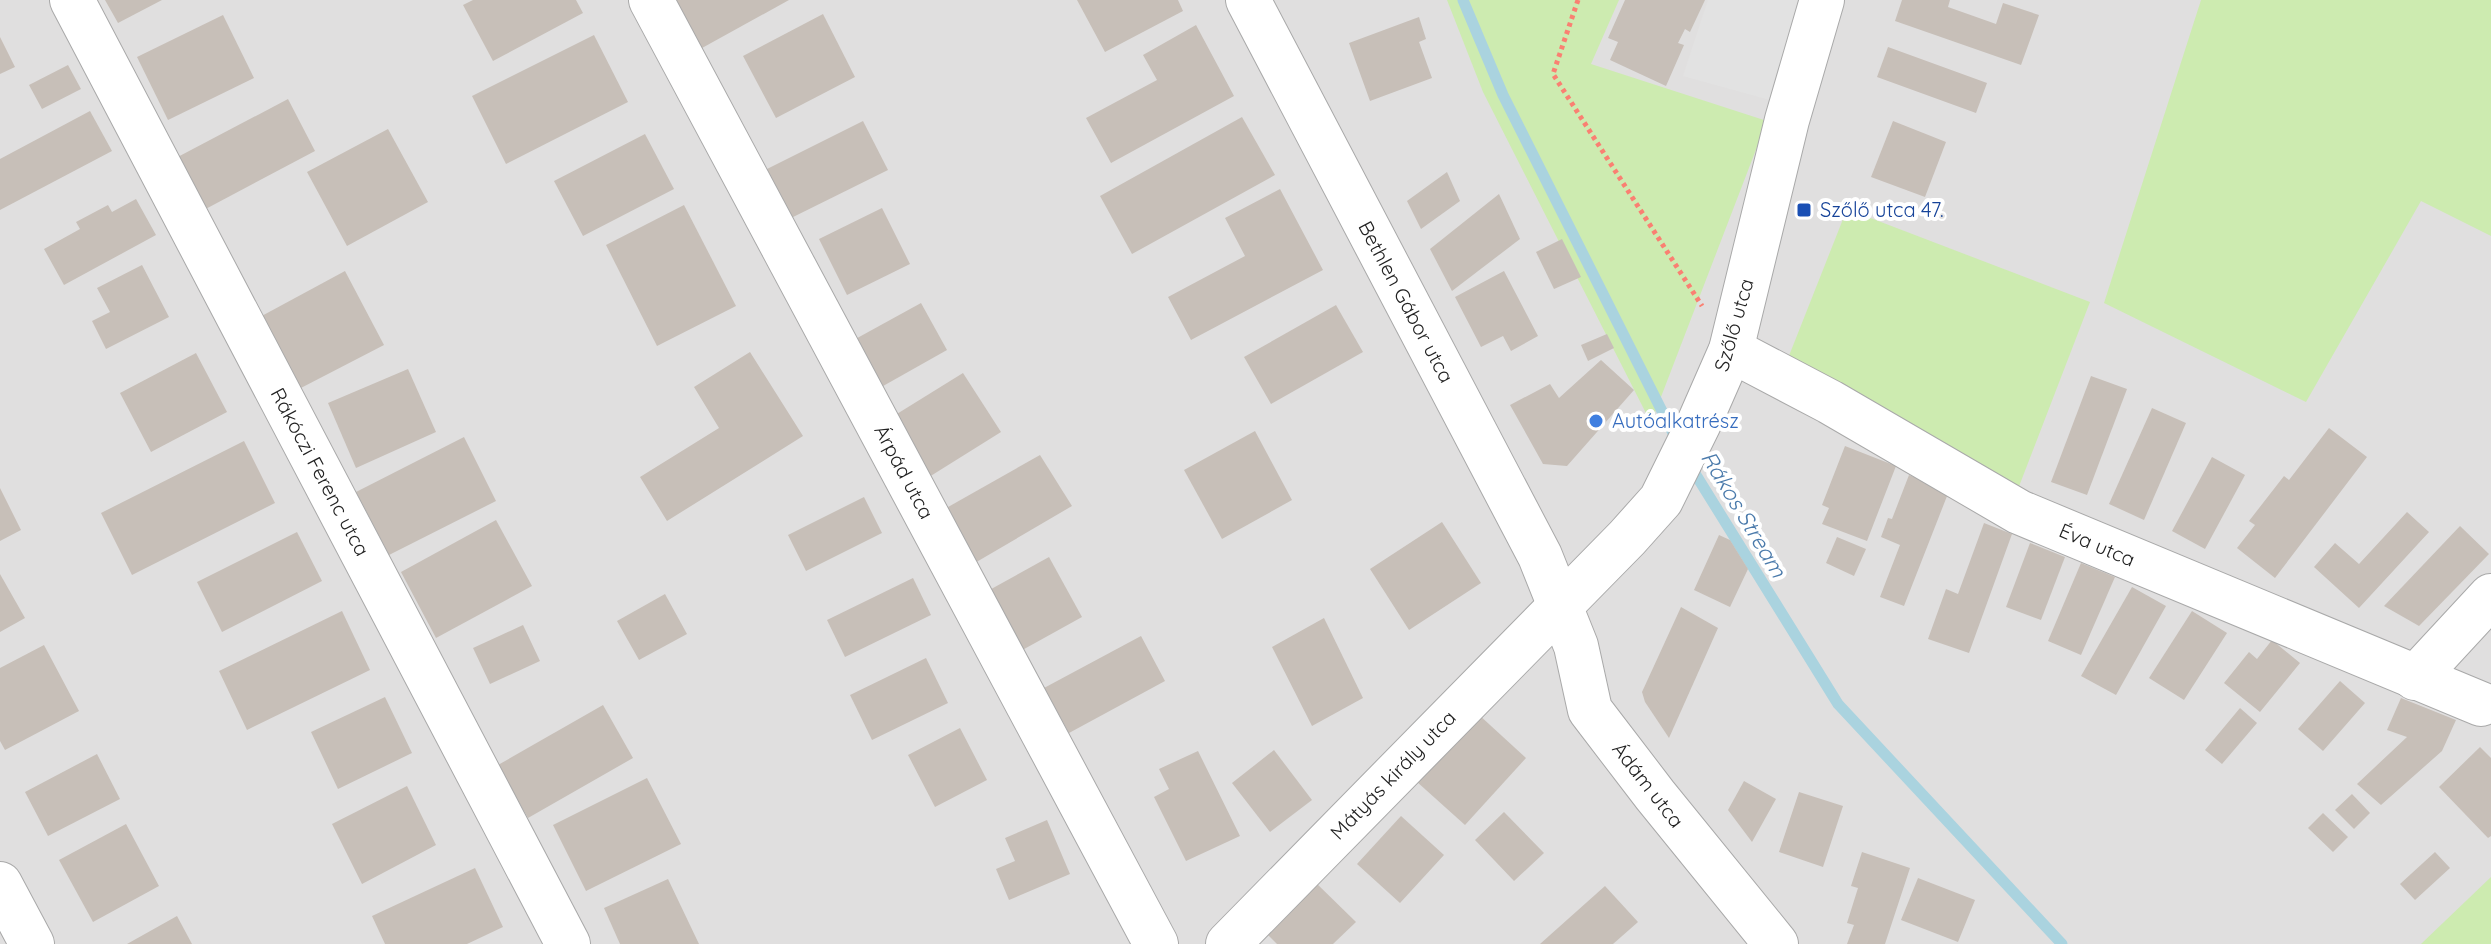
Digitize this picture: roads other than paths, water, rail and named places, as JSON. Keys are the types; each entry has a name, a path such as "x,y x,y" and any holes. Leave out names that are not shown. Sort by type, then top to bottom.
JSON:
{"street":[{"name":"Rákóczi Ferenc utca","path":"72,0 568,944"},
{"name":"Árpád utca","path":"651,0 1156,944"},
{"name":"Bethlen Gábor utca","path":"1248,0 1533,542 1560,606"},
{"name":"Szőlő utca","path":"1560,606 1661,500 1731,350 1787,120 1822,0"},
{"name":"Éva utca","path":"1731,350 1830,402 2019,512 2481,704"},
{"path":"2415,678 2491,596"},
{"name":"Mátyás király utca","path":"1228,944 1560,606"},
{"name":"Ádám utca","path":"1560,606 1576,646 1590,710 1776,944"},
{"path":"0,884 32,944"}],"waterway":[{"name":"Rákos Stream","path":"1463,0 1503,95 1677,441"},
{"name":"Rákos Stream","path":"1691,467 1838,704 2062,944"}],"place":[{"name":"Szőlő utca 47.","path":"1804,210"},
{"name":"Autóalkatrész","path":"1596,421"}]}
